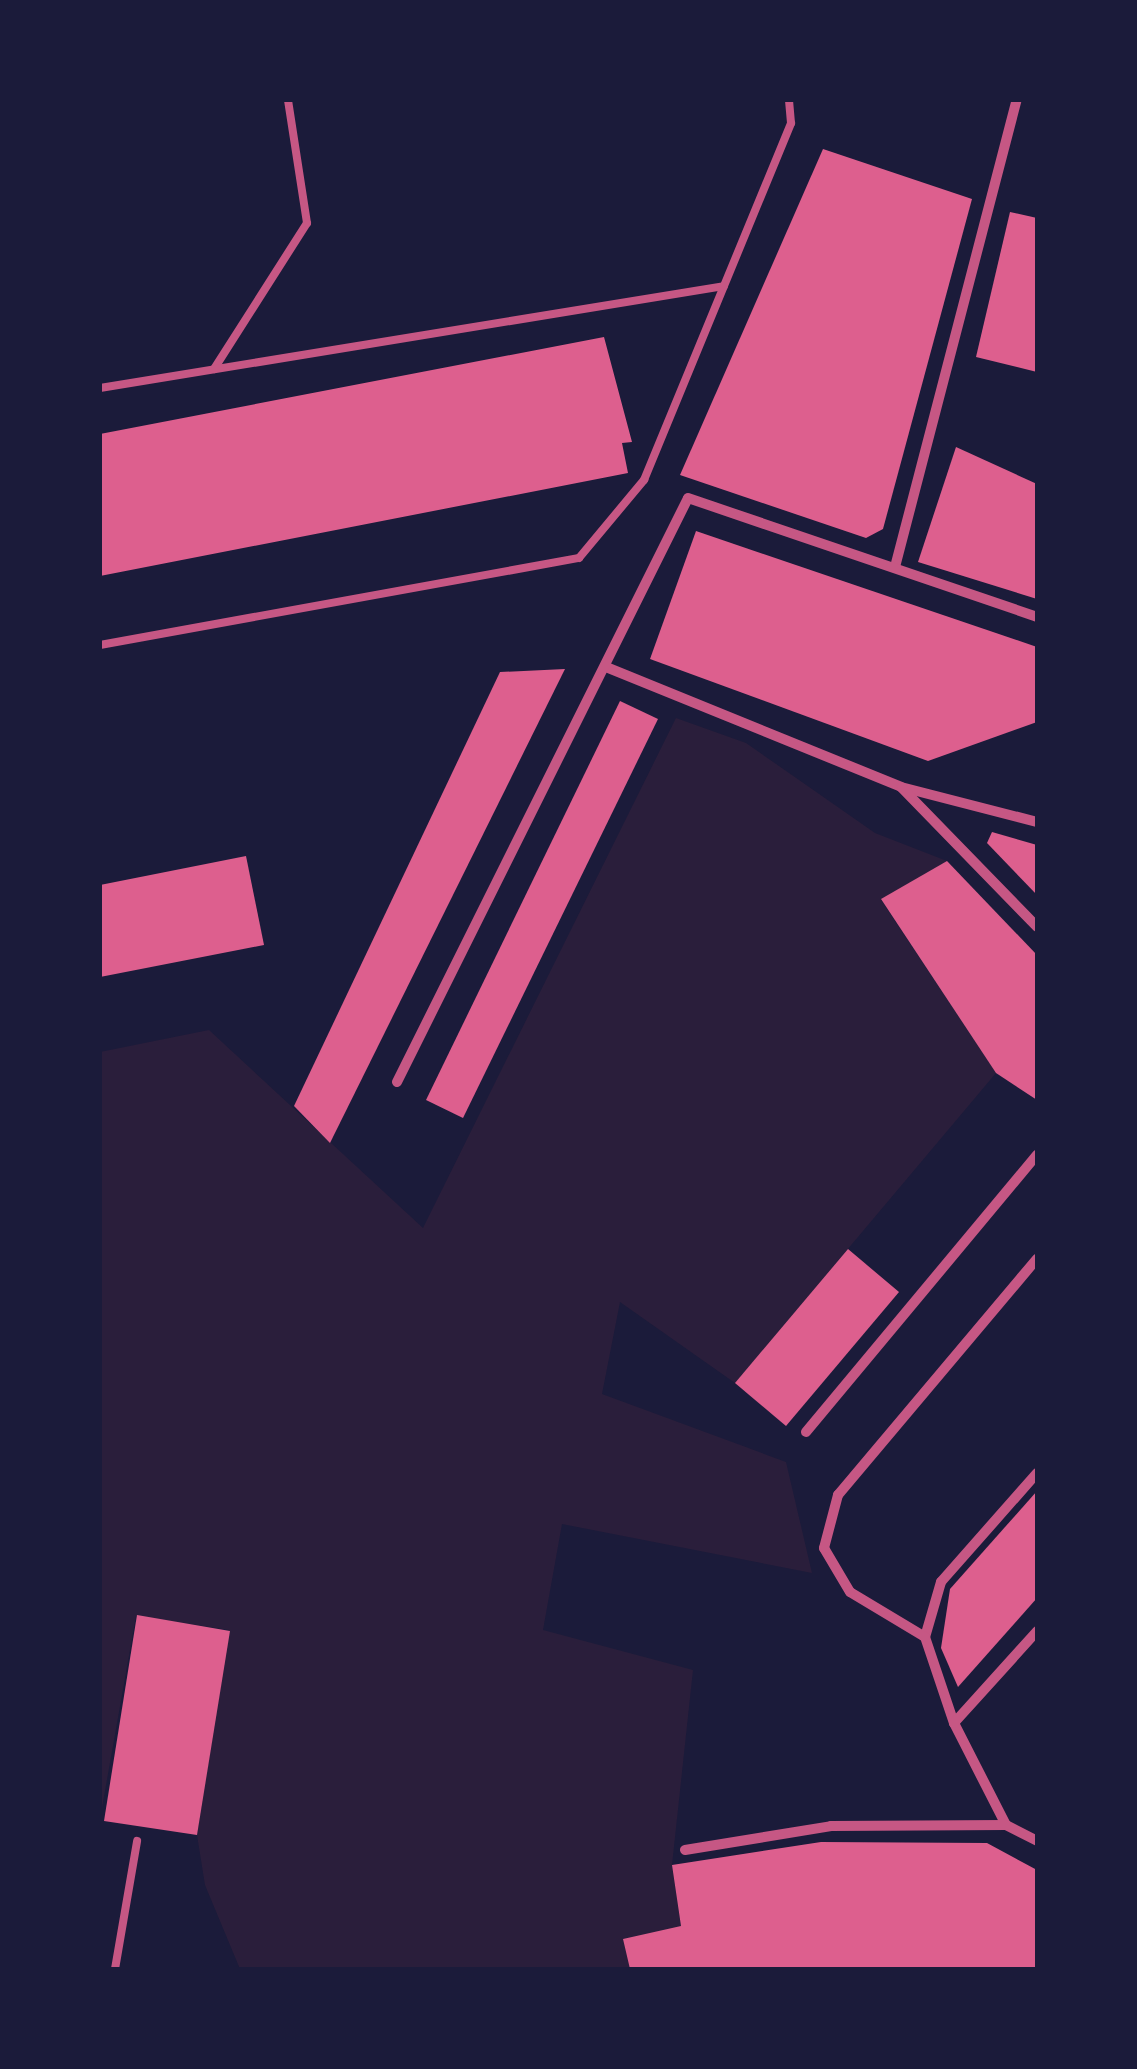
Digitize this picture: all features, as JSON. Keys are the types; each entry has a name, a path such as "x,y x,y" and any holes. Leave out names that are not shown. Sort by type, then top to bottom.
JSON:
{"street":[{"path":"895,568 1017,100"},
{"path":"397,1082 688,498 1037,617"},
{"path":"606,667 902,787 1037,822"},
{"path":"902,787 1037,927"},
{"path":"806,1432 1037,1155"},
{"path":"926,1638 850,1592 824,1548 838,1495 1037,1259"},
{"path":"1006,1825 954,1723 926,1638 941,1582 1037,1473"},
{"path":"954,1723 1037,1631"},
{"path":"685,1850 831,1826 1006,1825 1037,1841"}],"lane":[{"path":"214,368 306,222 288,100"},
{"path":"100,646 579,558 644,480 791,123 790,100"},
{"path":"100,388 724,286"},
{"path":"114,1969 137,1841"}],"shaded area":[{"path":"676,718 746,743 875,833 947,861 881,900 996,1073 735,1383 620,1302 602,1394 786,1462 812,1573 562,1524 543,1630 693,1670 672,1865 681,1926 630,1969 240,1969 205,1885 197,1835 229,1630 136,1616 100,1819 100,1052 209,1030 423,1228"}],"building":[{"path":"823,149 972,199 883,529 866,538 680,475"},
{"path":"1010,212 1037,218 1037,372 976,357"},
{"path":"604,337 632,442 622,443 628,473 100,576 100,434"},
{"path":"956,447 1037,484 1037,599 918,562"},
{"path":"696,531 1037,647 1037,722 928,761 650,659"},
{"path":"565,669 330,1143 294,1106 500,672"},
{"path":"620,701 658,719 463,1118 426,1100"},
{"path":"992,832 1037,845 1037,895 987,843"},
{"path":"246,856 264,945 100,977 100,885"},
{"path":"947,861 1037,955 1037,1100 996,1073 881,899"},
{"path":"848,1249 899,1292 786,1426 735,1383"},
{"path":"1037,1491 1037,1598 958,1687 941,1648 950,1589"},
{"path":"137,1615 230,1631 197,1835 104,1821"},
{"path":"821,1842 987,1843 1037,1870 1037,1969 630,1969 623,1939 681,1926 672,1865"}]}
